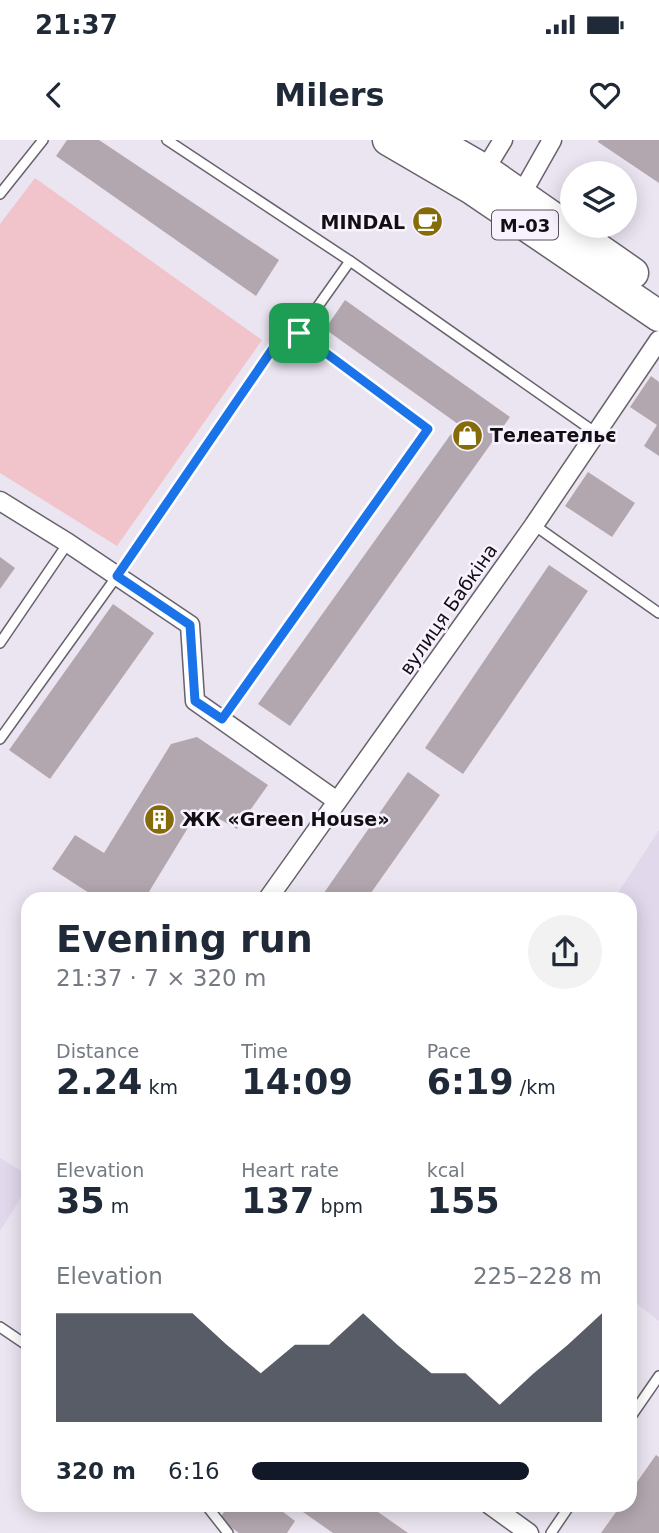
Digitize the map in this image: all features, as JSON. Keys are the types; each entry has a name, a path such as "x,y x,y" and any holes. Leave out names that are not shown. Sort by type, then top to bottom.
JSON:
{"highway":[{"name":"М-03","path":"388,140 478,179"},
{"name":"М-03","path":"433,140 478,179 516,205 659,292"},
{"name":"М-03","path":"516,205 659,316"}],"street":[{"path":"478,179 503,140"},
{"path":"516,205 552,140"},
{"name":"вулиця Бабкіна","path":"273,892 534,524 659,340"},
{"path":"0,501 190,625 195,701 337,801"},
{"path":"500,1512 529,1533"}],"lane":[{"path":"0,194 43,140"},
{"path":"167,140 350,261 596,433"},
{"path":"222,719 428,429 299,333 350,261"},
{"path":"534,524 659,613"},
{"path":"0,643 68,543"},
{"path":"0,739 117,576"},
{"path":"0,1327 21,1341"},
{"path":"637,1408 659,1376"},
{"path":"212,1512 228,1533"},
{"path":"551,1533 565,1512"}],"path":[{"path":"117,576 278,341 299,333"}],"shaded area":[{"path":"35,178 262,340 117,546 0,473 0,224"},
{"path":"659,830 659,1321 637,1304 637,892 619,892"},
{"path":"0,1158 21,1171 21,1197 0,1231"}],"building":[{"path":"67,140 99,140 279,260 256,296 56,156"},
{"path":"659,140 659,183 637,168 637,161 626,161 598,142"},
{"name":"MINDAL","path":"421,209 441,223 432,236 415,221"},
{"path":"345,300 510,417 290,726 258,704 451,434 458,439 465,429 325,329"},
{"path":"651,376 659,382 659,456 644,446 657,425 630,407"},
{"path":"588,472 635,503 612,537 565,506"},
{"path":"0,557 15,568 0,589"},
{"path":"549,565 588,591 463,774 425,748"},
{"path":"113,604 154,633 50,779 9,750"},
{"name":"ЖК «Green House»","path":"197,737 268,785 237,829 200,808 149,892 88,892 52,869 75,835 104,853 171,744"},
{"path":"408,772 440,795 372,892 325,892"},
{"path":"656,1455 659,1457 659,1533 601,1533 616,1512 637,1512 637,1482"},
{"path":"224,1512 283,1512 295,1521 287,1533 239,1533 219,1519"},
{"path":"303,1512 378,1512 408,1533 333,1533"}],"place":[{"name":"MINDAL","path":"428,222"},
{"name":"Телеательє","path":"467,435"},
{"name":"ЖК «Green House»","path":"159,819"}],"route":[{"path":"299,333 428,429 222,719 195,701 190,625 117,576 278,341 299,333"}]}
